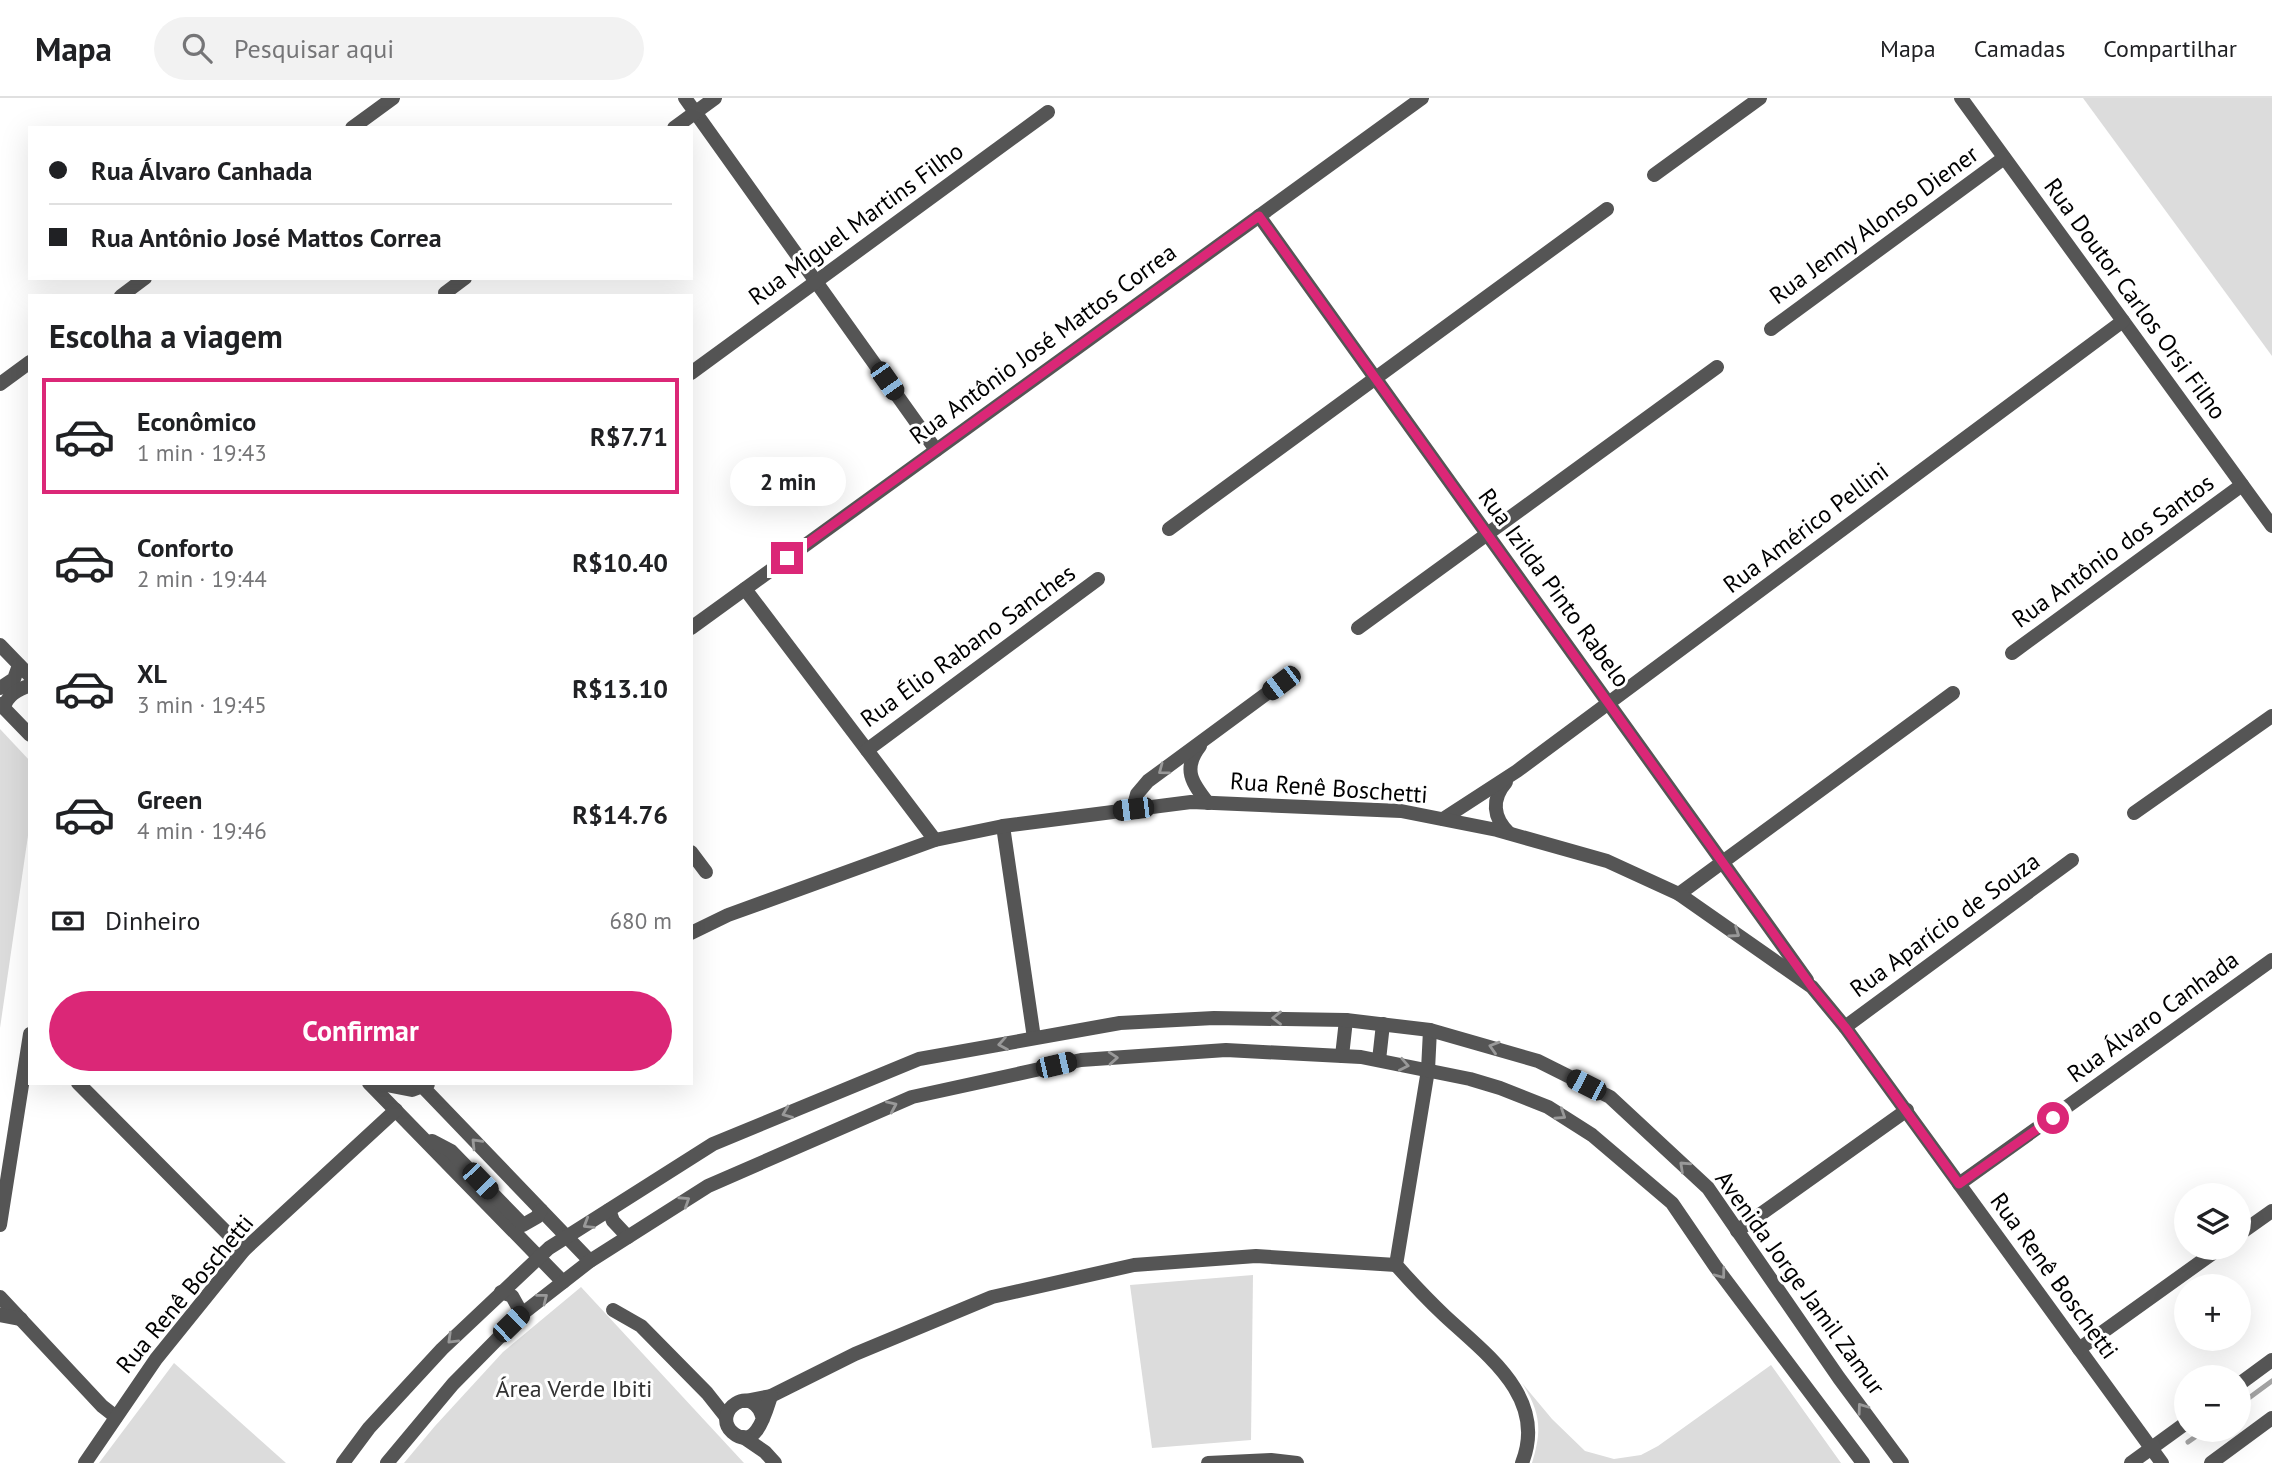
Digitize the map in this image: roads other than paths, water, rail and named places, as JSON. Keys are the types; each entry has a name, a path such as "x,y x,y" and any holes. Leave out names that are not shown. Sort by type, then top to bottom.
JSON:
{"street":[{"path":"355,126 393,98"},
{"path":"685,98 936,450"},
{"path":"677,126 715,98"},
{"name":"Rua Antônio José Mattos Correa","path":"693,627 1422,98"},
{"path":"1654,175 1760,98"},
{"name":"Rua Doutor Carlos Orsi Filho","path":"1961,98 2272,526"},
{"name":"Rua Miguel Martins Filho","path":"693,372 1048,113"},
{"name":"Rua Jenny Alonso Diener","path":"1770,329 2004,158"},
{"path":"1169,529 1607,209"},
{"name":"Rua Izilda Pinto Rabelo","path":"1259,216 1812,987"},
{"path":"124,294 142,280"},
{"path":"445,293 462,280"},
{"name":"Rua Américo Pellini","path":"1443,819 1517,771 2123,321"},
{"path":"0,384 28,365"},
{"path":"1358,628 1717,367"},
{"name":"Rua Antônio dos Santos","path":"2011,653 2242,485"},
{"name":"Rua Élio Rabano Sanches","path":"866,750 1098,579"},
{"path":"745,589 935,839"},
{"path":"0,645 28,674"},
{"path":"0,688 15,679 19,665"},
{"path":"1133,809 1137,794 1148,781 1281,683"},
{"path":"28,686 10,696 2,706 28,733"},
{"path":"1679,894 1953,693"},
{"path":"2134,813 2272,716"},
{"path":"1205,739 1192,757 1190,776 1208,803"},
{"name":"Rua Américo Pellini","path":"1509,833 1498,823 1495,805 1499,790 1517,771"},
{"name":"Rua Renê Boschetti","path":"693,932 728,915 935,839 1003,826 1191,802 1401,811 1509,833 1607,861 1679,894 1812,987 1907,1110 2162,1463"},
{"path":"1003,826 1034,1038"},
{"path":"693,855 706,873"},
{"name":"Rua Aparício de Souza","path":"1845,1027 2072,860"},
{"name":"Rua Álvaro Canhada","path":"1959,1184 2272,960"},
{"name":"Avenida Jorge Jamil Zamur","path":"343,1463 369,1428 412,1381 539,1257 713,1144 919,1059 1120,1023 1214,1018 1346,1020 1430,1030 1538,1061 1610,1097 1708,1188 1902,1463"},
{"path":"1342,1056 1346,1020"},
{"path":"1379,1060 1383,1024"},
{"path":"1396,1265 1428,1070 1430,1030"},
{"path":"387,1463 453,1384 522,1314 590,1261 708,1186 912,1097 1081,1060 1226,1050 1342,1056 1428,1070 1500,1087 1548,1107 1592,1135 1672,1203 1715,1266 1863,1463"},
{"path":"0,1225 27,1071"},
{"path":"80,1085 244,1250"},
{"path":"371,1085 563,1282"},
{"path":"386,1085 412,1090 424,1085 590,1261"},
{"name":"Rua Renê Boschetti","path":"85,1463 156,1359 244,1250 396,1110"},
{"path":"1737,1231 1907,1110"},
{"path":"419,1134 451,1151 523,1224 537,1217 541,1210"},
{"path":"609,1210 613,1222 628,1237"},
{"path":"2251,1225 2272,1210"},
{"path":"726,1417 730,1408 741,1401 771,1396 855,1354 992,1297 1134,1265 1256,1256 1396,1265 1428,1300 1499,1366 1519,1394 1529,1423 1529,1445 1522,1463"},
{"path":"2079,1349 2203,1260"},
{"path":"501,1292 512,1296 522,1314"},
{"path":"0,1297 102,1406 116,1417"},
{"path":"613,1310 640,1326 707,1393 726,1417 728,1426 734,1433 765,1452 775,1463"},
{"path":"0,1315 21,1320"},
{"path":"2251,1375 2272,1360"},
{"path":"707,1393 754,1403 760,1409 765,1452"},
{"path":"743,1437 752,1435 761,1424 771,1396"},
{"path":"2211,1463 2272,1418"},
{"path":"2132,1463 2174,1432"},
{"path":"1852,1448 1863,1451 1873,1463"},
{"path":"1208,1463 1271,1460 1297,1463"}],"waterway":[{"path":"2251,1396 2272,1381"}],"park label":[{"name":"Área Verde Ibiti","path":"574,1389"}]}
